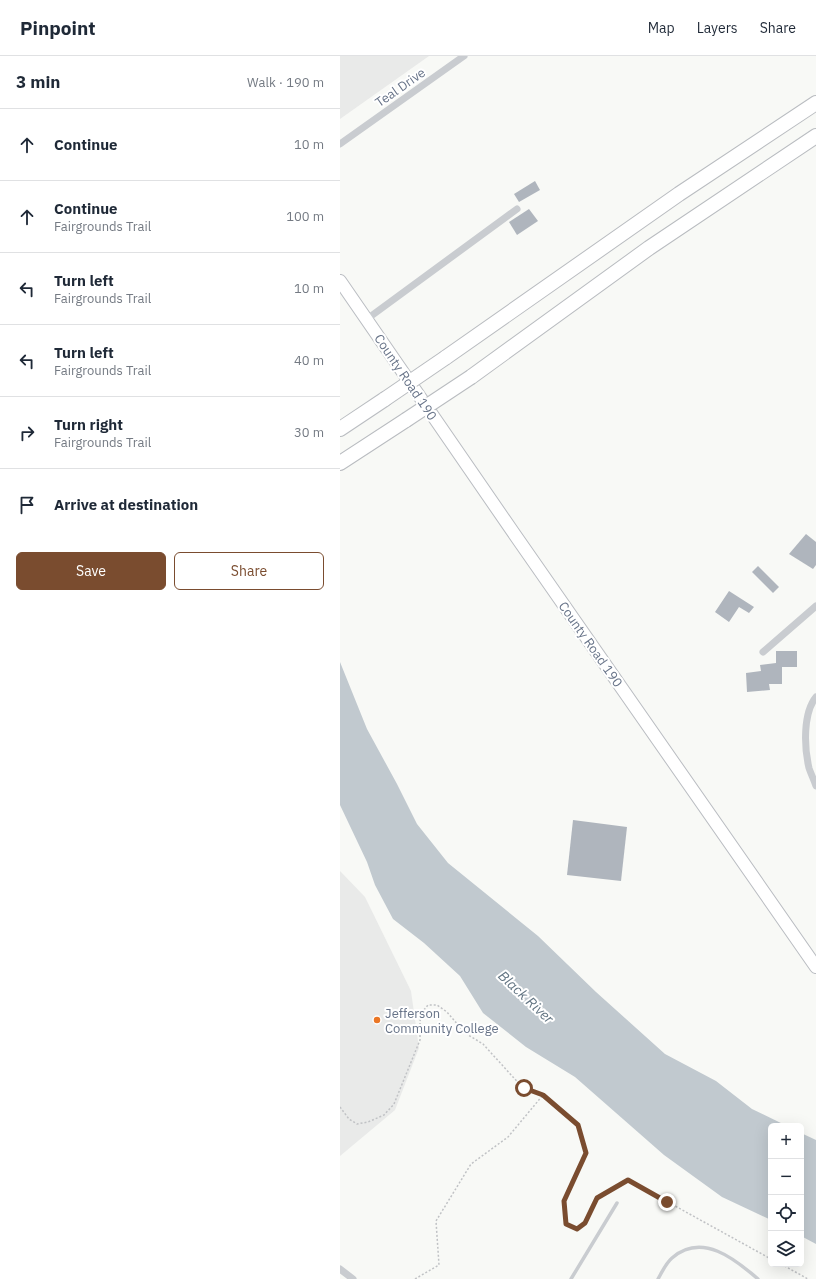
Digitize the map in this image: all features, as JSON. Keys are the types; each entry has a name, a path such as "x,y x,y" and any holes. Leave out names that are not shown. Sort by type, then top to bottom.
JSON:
{"highway":[{"path":"340,429 445,358 686,190 816,103"},
{"path":"340,464 471,377 649,248 816,136"}],"main road":[{"name":"County Road 190","path":"340,281 816,967"}],"street":[{"name":"Teal Drive","path":"340,144 464,56"},
{"name":"County Road 190","path":"367,319 517,209"},
{"path":"763,652 816,606"},
{"path":"816,696 811,704 806,720 806,748 809,768 816,786"},
{"path":"340,1269 353,1279"}],"lane":[{"path":"571,1279 618,1203"},
{"path":"658,1279 671,1259 684,1250 692,1248 709,1248 728,1255 739,1262 758,1279"}],"path":[{"path":"340,1107 349,1119 357,1124 368,1122 384,1115 394,1104 420,1040 420,1021 423,1011 428,1006 437,1005 448,1012 465,1033 483,1044 524,1088 543,1095 578,1125 586,1153 564,1201 566,1224 577,1229 585,1223 597,1198 628,1180 768,1257"},
{"path":"415,1279 439,1265 436,1221 471,1164 508,1137 543,1095"},
{"path":"786,1267 808,1279"}],"shaded area":[{"path":"340,56 429,56 340,119"},
{"name":"Jefferson Community College","path":"340,871 365,897 411,991 419,1048 395,1110 340,1156"}],"water":[{"name":"Black River","path":"340,662 367,729 417,824 448,863 538,936 596,992 665,1054 716,1081 752,1109 781,1123 768,1123 768,1219 722,1197 664,1155 575,1077 526,1047 483,1013 460,976 424,943 393,919 375,885 367,862 340,805"},
{"path":"804,1134 816,1140 816,1244 804,1238"}],"building":[{"path":"535,181 540,190 519,202 514,194"},
{"path":"529,209 538,221 517,235 509,222"},
{"path":"806,534 816,542 816,565 813,569 789,554"},
{"path":"758,566 779,587 773,593 752,572"},
{"path":"729,591 754,607 749,613 739,607 729,622 715,612"},
{"path":"776,651 797,651 797,667 782,667 782,684 769,684 770,690 747,692 746,673 761,671 760,665 776,663"},
{"path":"573,820 627,827 621,881 567,875"}],"place":[{"name":"Jefferson Community College","path":"377,1020"}],"route":[{"path":"524,1088 543,1095 578,1125 586,1153 564,1201 566,1224 577,1229 585,1223 597,1198 628,1180 667,1202"}]}
